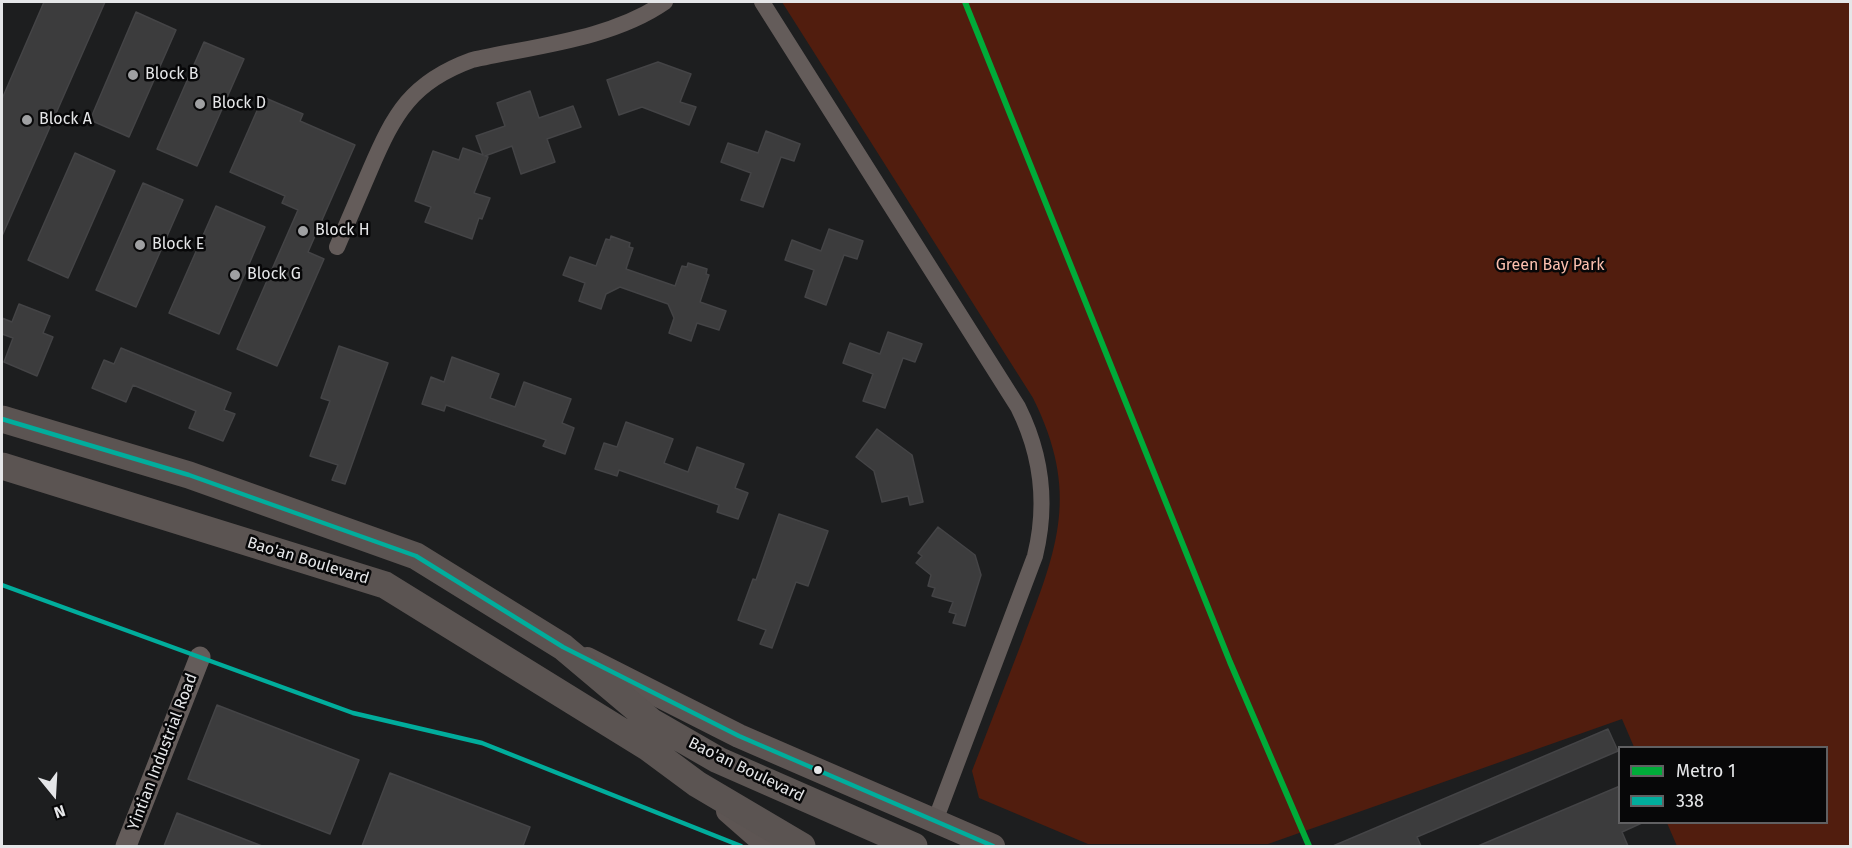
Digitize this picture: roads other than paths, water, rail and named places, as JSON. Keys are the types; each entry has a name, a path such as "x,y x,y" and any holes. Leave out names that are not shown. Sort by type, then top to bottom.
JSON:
{"main road":[{"name":"Bao'an Boulevard","path":"2,419 189,475 416,556 563,647 652,722 718,760 914,846"},
{"name":"Bao'an Boulevard","path":"2,466 385,585 646,747 697,784 802,846"},
{"path":"563,647 739,736 993,846"},
{"path":"697,784 768,846"}],"street":[{"path":"337,247 387,129 406,103 429,81 457,65 472,60 616,28 651,12 665,2"},
{"path":"762,2 1017,407 1033,442 1038,460 1042,489 1042,518 1035,556 935,821"},
{"name":"Yintian Industrial Road","path":"126,846 200,657"}],"metro line":[{"name":"1","path":"965,2 1230,662 1309,846"}],"place":[{"name":"Block B","path":"133,75"},
{"name":"Block D","path":"200,104"},
{"name":"Block A","path":"27,120"},
{"name":"Block H","path":"303,231"},
{"name":"Block E","path":"140,245"},
{"name":"Block G","path":"235,275"}],"park label":[{"name":"Green Bay Park","path":"1550,266"}]}
